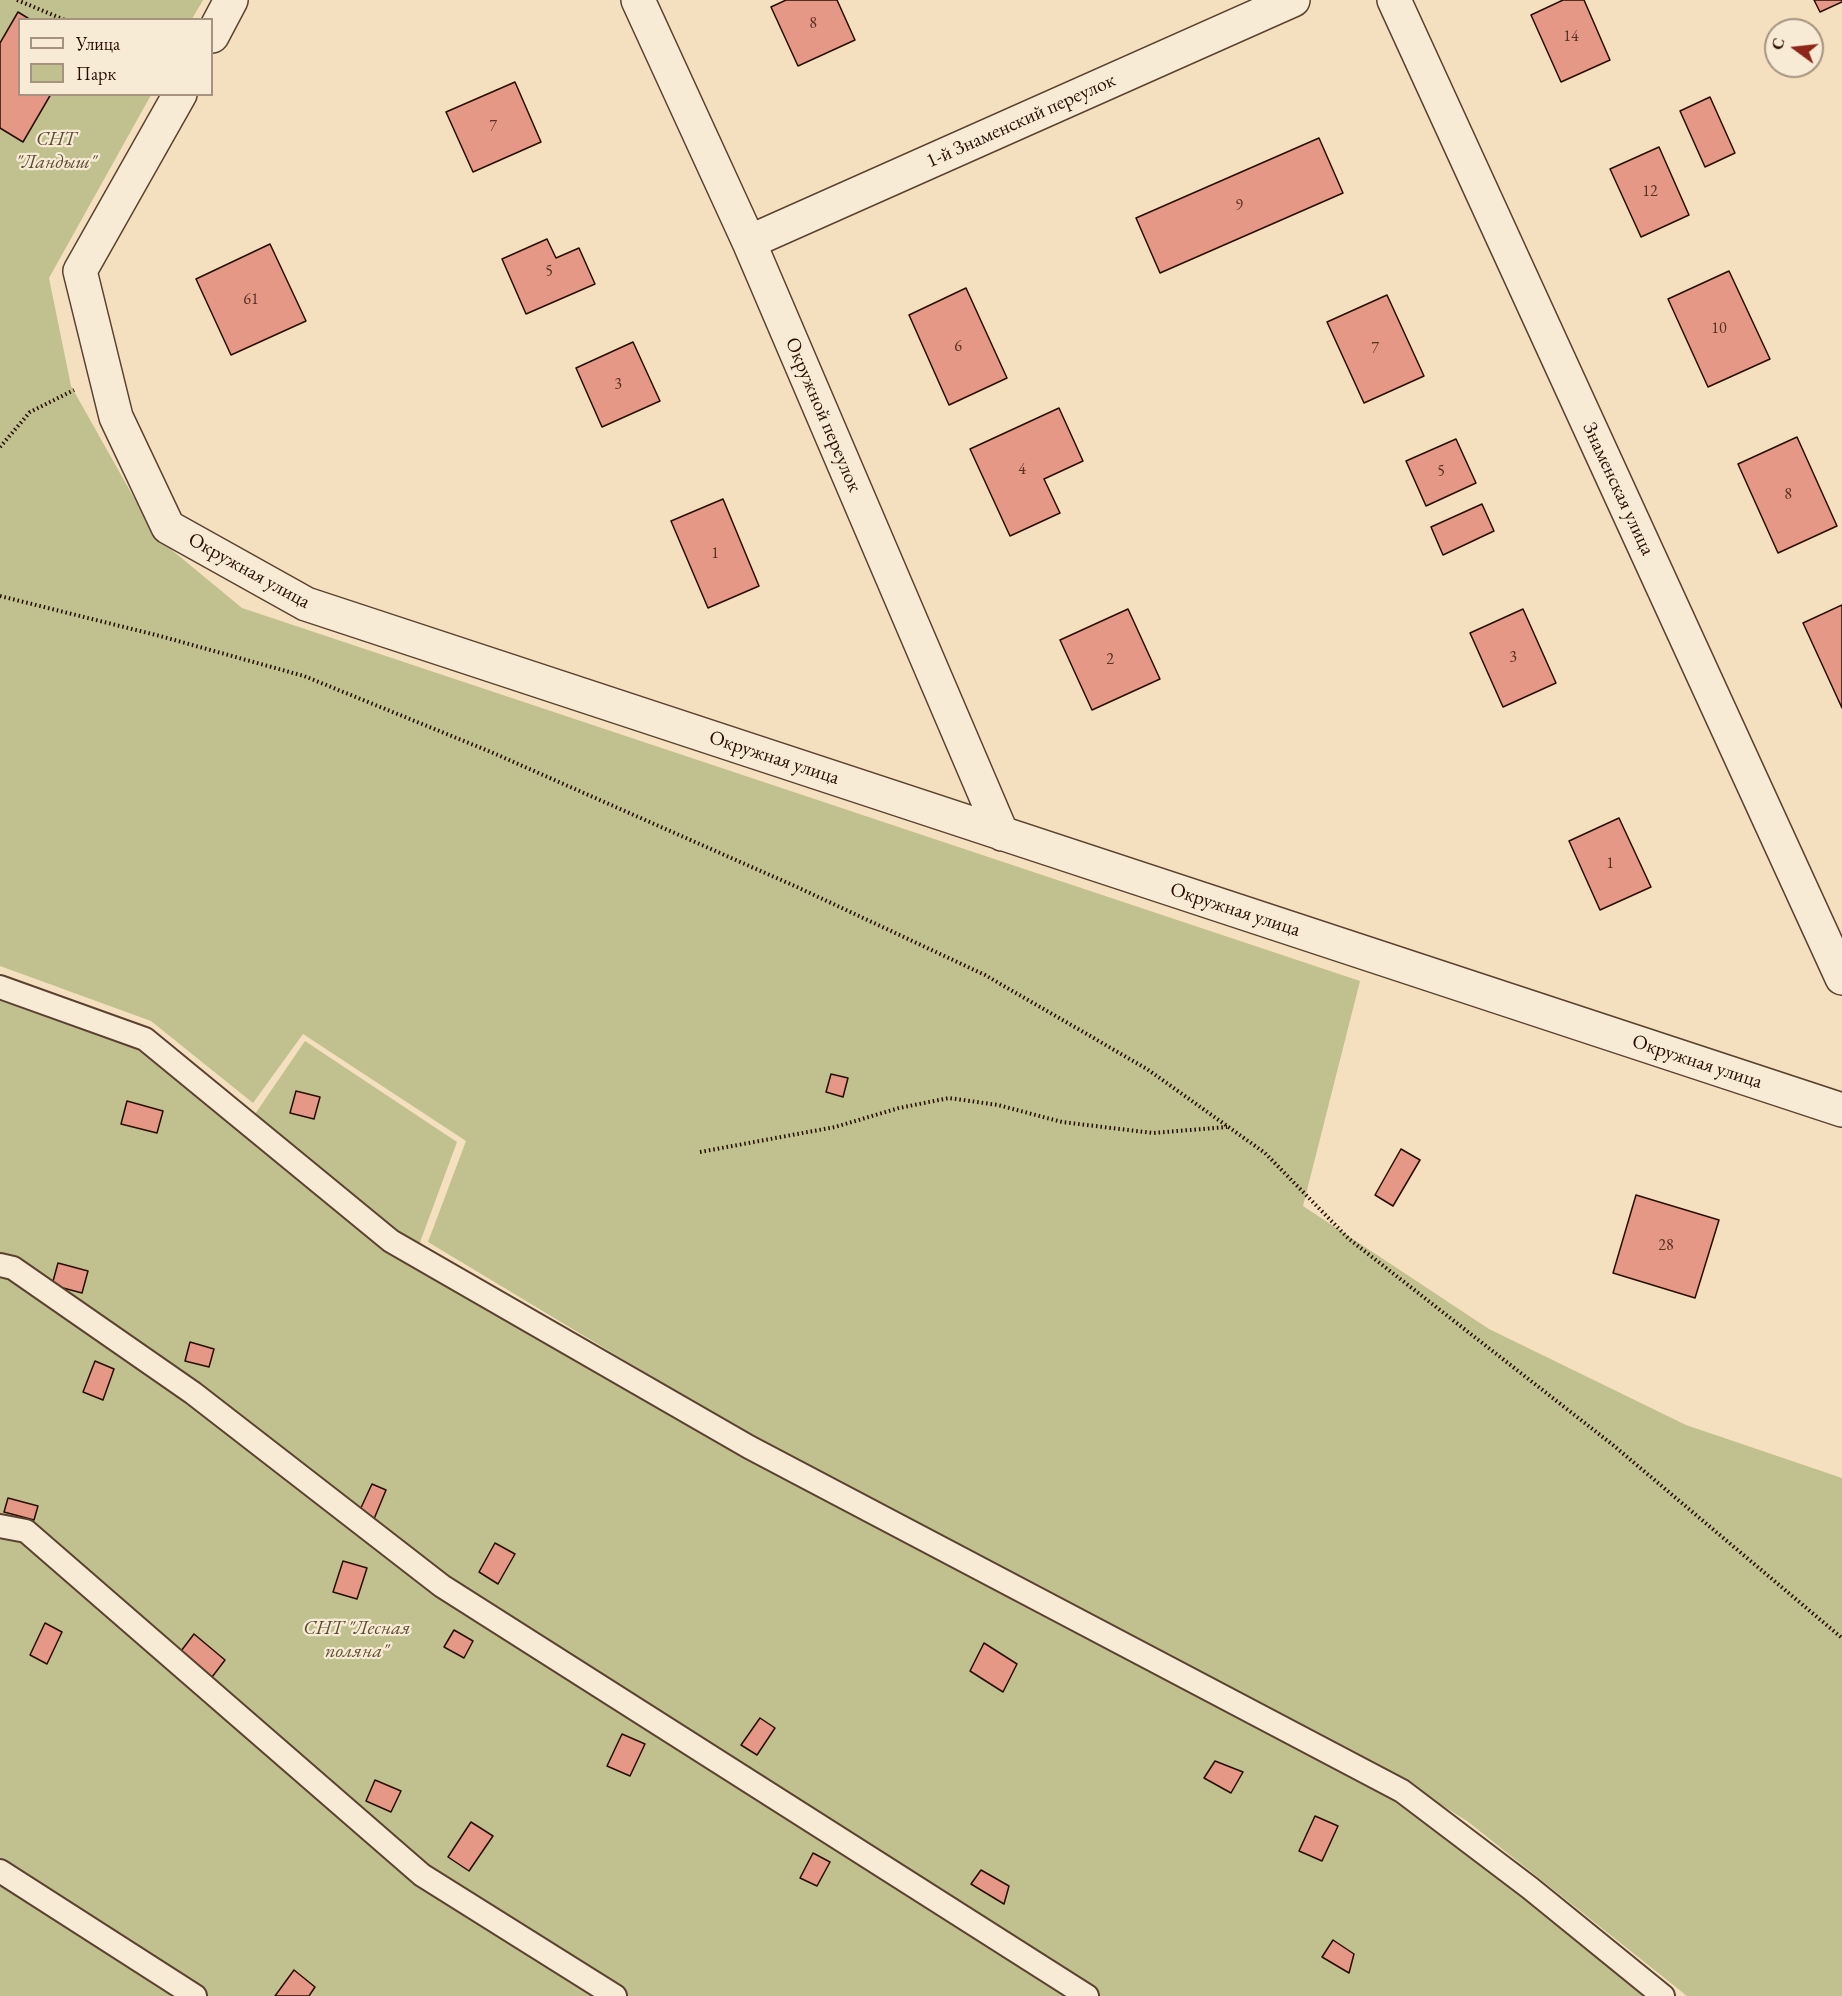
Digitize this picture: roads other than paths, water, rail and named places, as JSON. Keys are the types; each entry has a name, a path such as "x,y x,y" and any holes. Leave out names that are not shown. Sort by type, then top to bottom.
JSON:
{"street":[{"path":"213,34 231,0"},
{"name":"Окружной переулок","path":"638,0 749,242 1002,834"},
{"name":"1-й Знаменский переулок","path":"749,242 1293,0"},
{"name":"Знаменская улица","path":"1394,0 1842,978"},
{"name":"Окружная улица","path":"179,96 80,271 116,417 168,526 306,604 1842,1110"}],"lane":[{"path":"0,987 145,1039 391,1241 749,1447 1402,1791 1530,1888 1663,1996"},
{"path":"0,1265 13,1268 193,1393 442,1586 1087,1996"},
{"path":"0,1526 26,1531 422,1875 615,1996"},
{"path":"0,1871 195,1996"}],"park label":[{"name":"СНТ \"Ландыш\"","path":"56,152"},
{"name":"СНТ \"Лесная поляна\"","path":"357,1640"}]}
